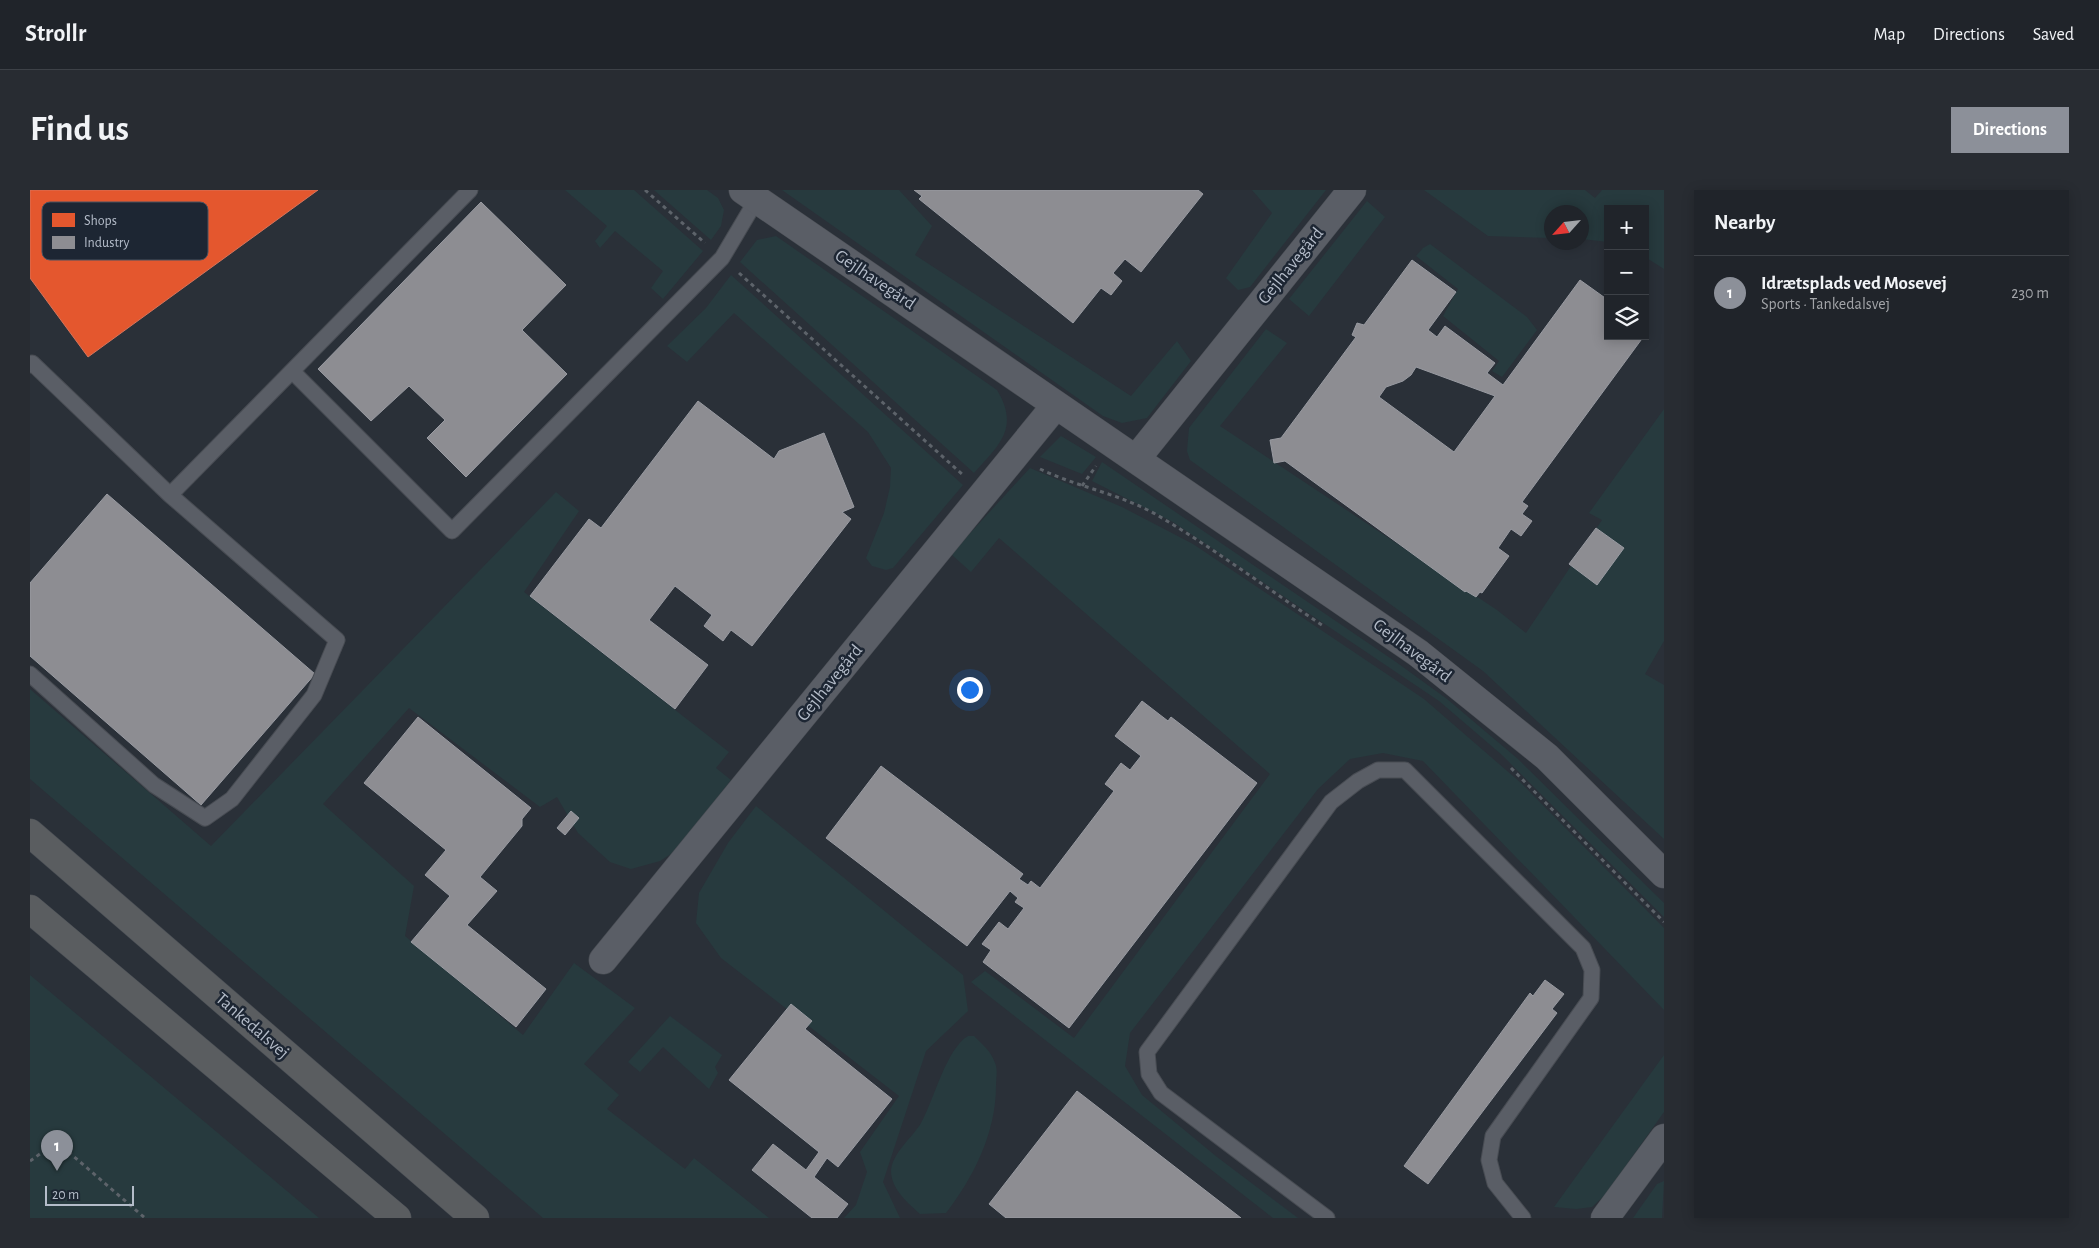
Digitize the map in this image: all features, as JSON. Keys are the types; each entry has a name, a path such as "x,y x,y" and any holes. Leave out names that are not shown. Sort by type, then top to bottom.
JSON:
{"highway":[{"name":"Tankedalsvej","path":"30,833 475,1218"},
{"path":"30,909 397,1218"}],"street":[{"name":"Gejlhavegård","path":"1136,459 1352,190"},
{"name":"Gejlhavegård","path":"750,195 1418,653 1547,757 1664,874"},
{"name":"Gejlhavegård","path":"603,960 1056,405"},
{"path":"1605,1218 1664,1138"}],"lane":[{"path":"170,495 470,190"},
{"path":"292,371 452,531 722,258 750,195"},
{"path":"30,364 32,363 170,495 336,640 314,695 232,799 205,818 154,785 30,674"},
{"path":"1327,1218 1161,1093 1149,1074 1147,1052 1331,802 1378,770 1405,770 1583,948 1592,970 1591,998 1493,1136 1489,1160 1495,1183 1523,1218"}],"path":[{"path":"645,190 984,494"},
{"path":"1014,456 1066,482 1102,492 1156,514 1333,633"},
{"path":"1510,766 1664,922"},
{"path":"30,1161 56,1142 145,1218"}],"green space":[{"path":"565,190 634,190 703,251 663,299 651,288 663,271 615,231 600,248 595,241 607,226"},
{"path":"654,190 707,190 718,198 724,210 721,226 711,240"},
{"path":"782,190 899,190 932,226 915,255 1131,396 1177,341 1191,361 1147,418 1122,423 1103,416"},
{"path":"1252,190 1326,190 1250,287 1238,290 1226,278 1272,213"},
{"path":"1424,190 1585,190 1595,198 1602,190 1664,190 1664,269 1649,260 1649,205 1604,205 1604,242 1589,240 1589,205 1544,205 1544,238 1488,236"},
{"path":"1367,201 1385,217 1309,316 1289,299"},
{"path":"776,236 997,390 1004,403 1007,415 1004,435 991,454 974,473 740,262 757,240"},
{"path":"1430,244 1527,317 1537,330 1502,377 1492,371 1499,361 1443,316 1458,289 1416,256 1423,248"},
{"path":"731,275 963,485 893,568 886,570 872,566 866,558 884,513 890,487 891,468 868,432 734,313 687,362 667,346 706,308"},
{"path":"1266,329 1287,343 1220,426 1497,610 1526,633 1602,520 1589,513 1664,409 1664,641 1645,674 1664,685 1664,839 1483,671 1190,460 1187,451 1189,428"},
{"path":"1061,436 1096,457 1082,474 1040,457"},
{"path":"1102,462 1396,662 1447,699 1518,759 1664,903 1664,917 1502,755 1439,701 1173,522 1092,481"},
{"path":"1030,468 1122,507 1193,544 1424,699 1521,783 1664,928 1664,1010 1423,761 1383,753 1350,759 1318,789 1130,1033 1125,1066 1142,1095 1217,1157 1298,1218 1273,1218 971,982 985,971 1074,1038 1270,774 999,538 971,572 951,554"},
{"path":"556,492 579,511 524,592 729,752 716,768 731,780 677,850 660,861 631,869 610,862 578,833 557,797 540,807 409,708 323,804 414,886 405,936 523,1035 574,963 635,1008 584,1064 619,1095 607,1109 685,1169 694,1158 769,1218 543,1218 30,779 30,689 211,846"},
{"path":"756,806 963,975 968,1011 926,1051 883,1182 900,1218 844,1218 856,1205 867,1172 860,1152 899,1096 721,958 696,923 699,893 728,843"},
{"path":"30,975 319,1218 30,1218"},
{"path":"670,1016 722,1055 715,1067 718,1073 709,1089 663,1047 640,1072 628,1062"},
{"path":"968,1036 974,1036 983,1045 996,1065 995,1103 988,1137 966,1184 946,1213 920,1214 897,1190 892,1178 892,1164 921,1123 953,1052"},
{"path":"1664,1055 1664,1112 1605,1195 1592,1207 1576,1209 1554,1207"},
{"path":"1664,1181 1662,1218 1633,1218 1657,1184"}],"building: Shops":[{"path":"30,190 318,190 88,357 30,278"}],"building: Industry":[{"path":"914,190 1198,190 1203,194 1141,272 1125,259 1113,273 1122,281 1111,295 1101,288 1073,323 919,199 922,196"},
{"path":"481,202 566,285 522,330 567,374 466,477 427,438 445,420 409,386 371,421 318,369"},
{"path":"1412,260 1456,292 1428,330 1437,337 1445,326 1495,363 1487,373 1503,385 1580,280 1604,297 1604,340 1641,340 1522,502 1528,506 1522,514 1532,521 1521,536 1511,529 1498,548 1509,556 1482,593 1480,592 1476,597 1465,592 1285,461 1274,463 1270,440 1281,438 1356,337 1352,335 1357,323 1364,325","holes":["1416,367 1495,396 1454,452 1379,397 1386,387 1403,381 1411,375"]},
{"path":"698,401 774,459 779,451 824,433 854,507 842,512 851,519 752,646 731,630 723,641 704,626 712,615 675,586 649,620 708,665 675,709 530,596 589,519 601,528"},
{"path":"107,494 315,674 201,805 30,656 30,583"},
{"path":"1596,528 1624,548 1597,585 1569,564"},
{"path":"1142,701 1168,721 1171,717 1257,783 1069,1028 983,962 991,950 982,944 999,922 1008,929 1024,908 1015,902 1018,898 1010,891 967,946 826,838 881,766 1023,874 1019,879 1028,885 1031,881 1040,888 1114,791 1105,784 1121,763 1130,770 1141,756 1115,736"},
{"path":"418,717 531,808 522,819 522,826 480,877 497,891 467,925 546,989 516,1027 411,942 450,896 425,875 446,850 364,783"},
{"path":"571,811 579,818 565,835 557,828"},
{"path":"1545,980 1564,994 1552,1009 1557,1013 1428,1184 1404,1166 1530,993 1533,996"},
{"path":"791,1004 812,1021 805,1029 892,1099 838,1167 827,1158 814,1177 848,1204 837,1218 812,1218 752,1170 773,1144 806,1170 819,1152 729,1080"},
{"path":"1077,1091 1241,1218 1006,1218 989,1204"}],"place":[{"name":"Idrætsplads ved Mosevej","path":"57,1171"}]}
